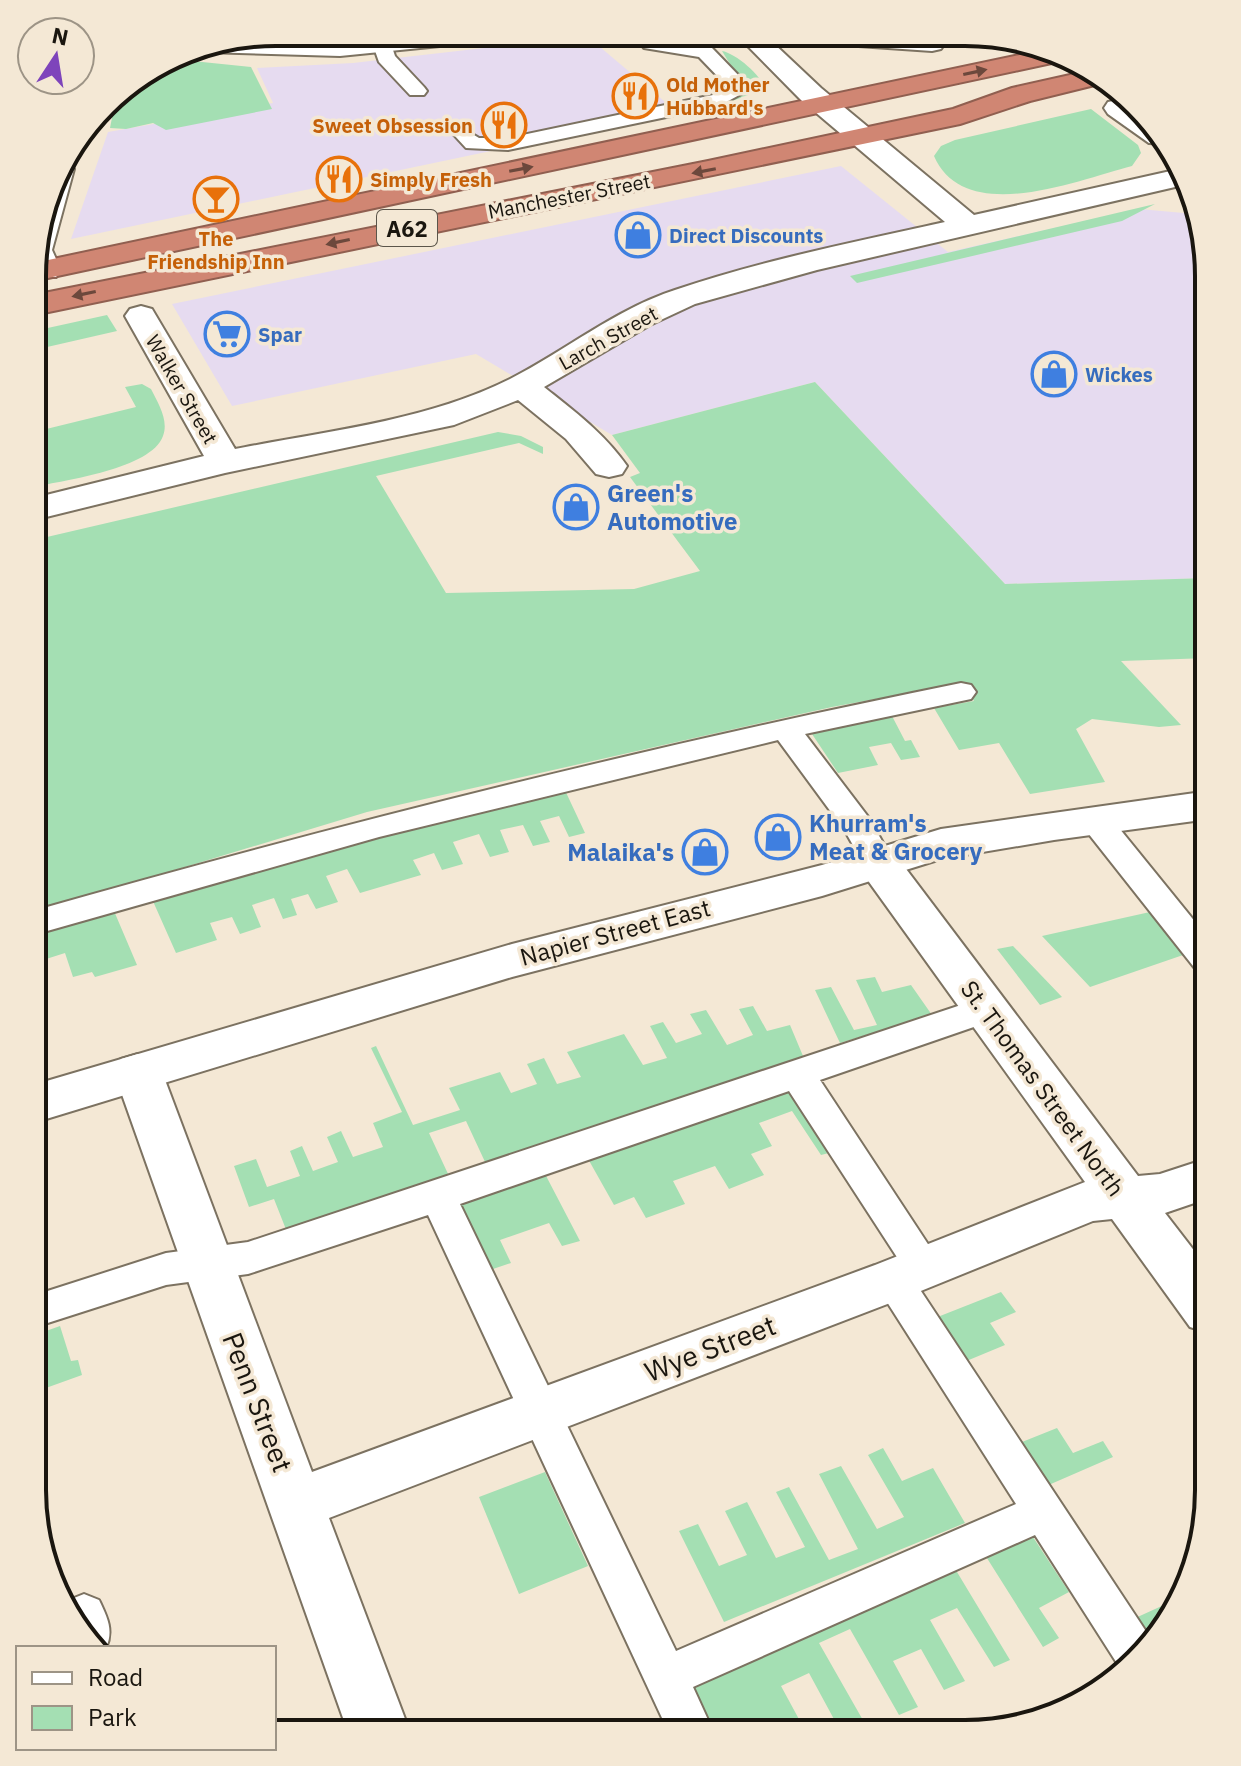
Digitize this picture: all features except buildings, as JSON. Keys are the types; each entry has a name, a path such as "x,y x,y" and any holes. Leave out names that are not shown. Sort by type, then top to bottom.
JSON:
{"highway":[{"name":"Manchester Street","path":"46,270 625,149 821,103 1039,58"},
{"name":"Manchester Street","path":"46,303 494,210 708,170 979,111 1022,94 1085,80"},
{"path":"821,103 873,114 960,97 1022,94"},
{"path":"625,149 679,151 796,128 862,136"}],"street":[{"path":"258,47 346,46"},
{"path":"762,46 821,103 966,224"},
{"path":"1118,108 1132,118"},
{"name":"Larch Street","path":"46,506 225,462 454,415 522,386 639,318 684,297 966,224 1173,179"},
{"name":"Walker Street","path":"141,316 225,462"},
{"path":"522,386 578,432 609,466"},
{"name":"Napier Street East","path":"46,1100 466,972 682,912 960,841 1195,807"},
{"name":"St. Thomas Street North","path":"879,864 1195,1292"},
{"name":"Penn Street","path":"138,1072 375,1720"},
{"name":"Wye Street","path":"297,1504 908,1274 1089,1201 1160,1194 1195,1183"}],"lane":[{"path":"383,46 386,58 417,91"},
{"path":"464,135 473,144 508,144 719,100 733,93 735,83 705,52 664,46"},
{"path":"46,919 378,824 785,728 961,692"},
{"path":"785,728 858,826 879,864"},
{"path":"1095,820 1195,945"},
{"path":"46,1308 166,1269 248,1258 438,1197 985,1010"},
{"path":"796,1073 1041,1513 1132,1648"},
{"path":"438,1197 539,1412 562,1453 686,1720"},
{"path":"665,1677 1041,1513"}],"shaded area":[{"path":"500,46 599,46 677,112 71,239 108,132 273,103 257,68 353,63"},
{"path":"841,166 948,252 1139,209 1186,213 1195,276 1195,578 1005,584 815,382 612,435 476,354 232,406 172,304"}],"green space":[{"path":"722,51 748,66 764,89 727,103 742,93 744,87"},
{"path":"193,61 251,67 272,109 166,130 153,123 126,129 110,128 113,114 124,103 161,77"},
{"path":"1091,109 1138,145 1141,153 1132,166 1054,188 996,194 970,189 949,177 934,156 941,146 955,140"},
{"path":"1155,204 1122,221 857,283 850,276"},
{"path":"107,315 117,331 46,347 46,328"},
{"path":"815,382 1005,584 1195,578 1195,658 1121,661 1181,725 1159,727 1092,719 1076,729 1105,782 1030,794 999,743 959,750 934,708 974,701 963,683 832,707 367,812 46,909 46,537 498,432 521,436 543,447 543,454 519,443 376,476 446,593 634,589 700,571 630,477 640,473 612,435"},
{"path":"142,384 151,389 164,418 163,436 155,447 125,465 46,484 46,429 136,407 125,387"},
{"path":"892,716 905,741 911,740 920,757 901,760 891,743 869,747 878,765 838,773 810,731"},
{"path":"563,786 585,833 569,837 559,816 540,821 550,842 533,846 523,825 500,830 509,852 490,857 479,834 453,842 463,864 442,870 434,853 413,860 421,875 360,893 347,869 326,876 338,902 316,909 308,894 291,899 297,915 283,919 274,898 252,905 261,927 240,934 232,917 210,923 217,940 176,953 152,899"},
{"path":"114,911 137,965 95,977 92,972 73,977 65,953 46,959 46,930"},
{"path":"1150,912 1186,954 1090,987 1042,936"},
{"path":"1013,946 1062,997 1040,1005 997,949"},
{"path":"875,977 882,992 911,985 932,1015 840,1043 815,990 831,987 854,1030 877,1025 856,980"},
{"path":"753,1006 767,1031 790,1025 803,1056 486,1164 466,1121 429,1133 449,1176 287,1232 274,1199 249,1207 234,1166 256,1159 267,1187 300,1176 290,1151 302,1146 313,1171 338,1162 327,1137 341,1131 353,1157 383,1147 373,1123 402,1112 371,1048 376,1046 413,1125 460,1110 449,1088 500,1072 511,1093 537,1084 527,1064 544,1058 557,1084 581,1077 567,1052 624,1034 643,1065 667,1058 650,1026 663,1022 676,1043 702,1034 690,1014 706,1010 727,1045 753,1035 739,1009"},
{"path":"786,1087 829,1153 821,1155 792,1111 759,1123 772,1146 751,1154 764,1175 729,1189 715,1166 673,1181 685,1204 646,1218 634,1197 614,1205 587,1157"},
{"path":"544,1172 580,1241 562,1246 549,1223 500,1240 511,1263 490,1270 457,1204"},
{"path":"1001,1292 1016,1312 990,1323 1005,1345 964,1362 935,1318"},
{"path":"60,1326 71,1361 78,1360 82,1375 46,1388 46,1331"},
{"path":"1057,1428 1073,1453 1103,1441 1113,1457 1044,1487 1017,1444"},
{"path":"883,1448 902,1481 933,1468 965,1523 724,1622 679,1531 698,1524 719,1566 747,1555 725,1511 747,1502 776,1558 805,1547 776,1492 789,1487 829,1560 858,1549 819,1474 841,1466 877,1529 904,1517 868,1455"},
{"path":"545,1472 588,1566 519,1594 479,1497"},
{"path":"1031,1534 1069,1592 1039,1608 1059,1638 1043,1647 985,1555"},
{"path":"954,1567 1010,1660 994,1667 957,1608 930,1620 965,1681 944,1690 921,1649 893,1661 918,1707 899,1715 850,1629 819,1643 863,1720 834,1720 809,1673 781,1686 799,1720 706,1720 689,1687"},
{"path":"1163,1605 1141,1637 1131,1620"}],"place":[{"name":"Old Mother Hubbard's","path":"635,96"},
{"name":"Sweet Obsession","path":"504,125"},
{"name":"Simply Fresh","path":"339,179"},
{"name":"The Friendship Inn","path":"216,199"},
{"name":"Direct Discounts","path":"638,235"},
{"name":"Spar","path":"227,334"},
{"name":"Wickes","path":"1054,374"},
{"name":"Green's Automotive","path":"576,507"},
{"name":"Khurram's Meat & Grocery","path":"778,837"},
{"name":"Malaika's","path":"705,852"}]}
